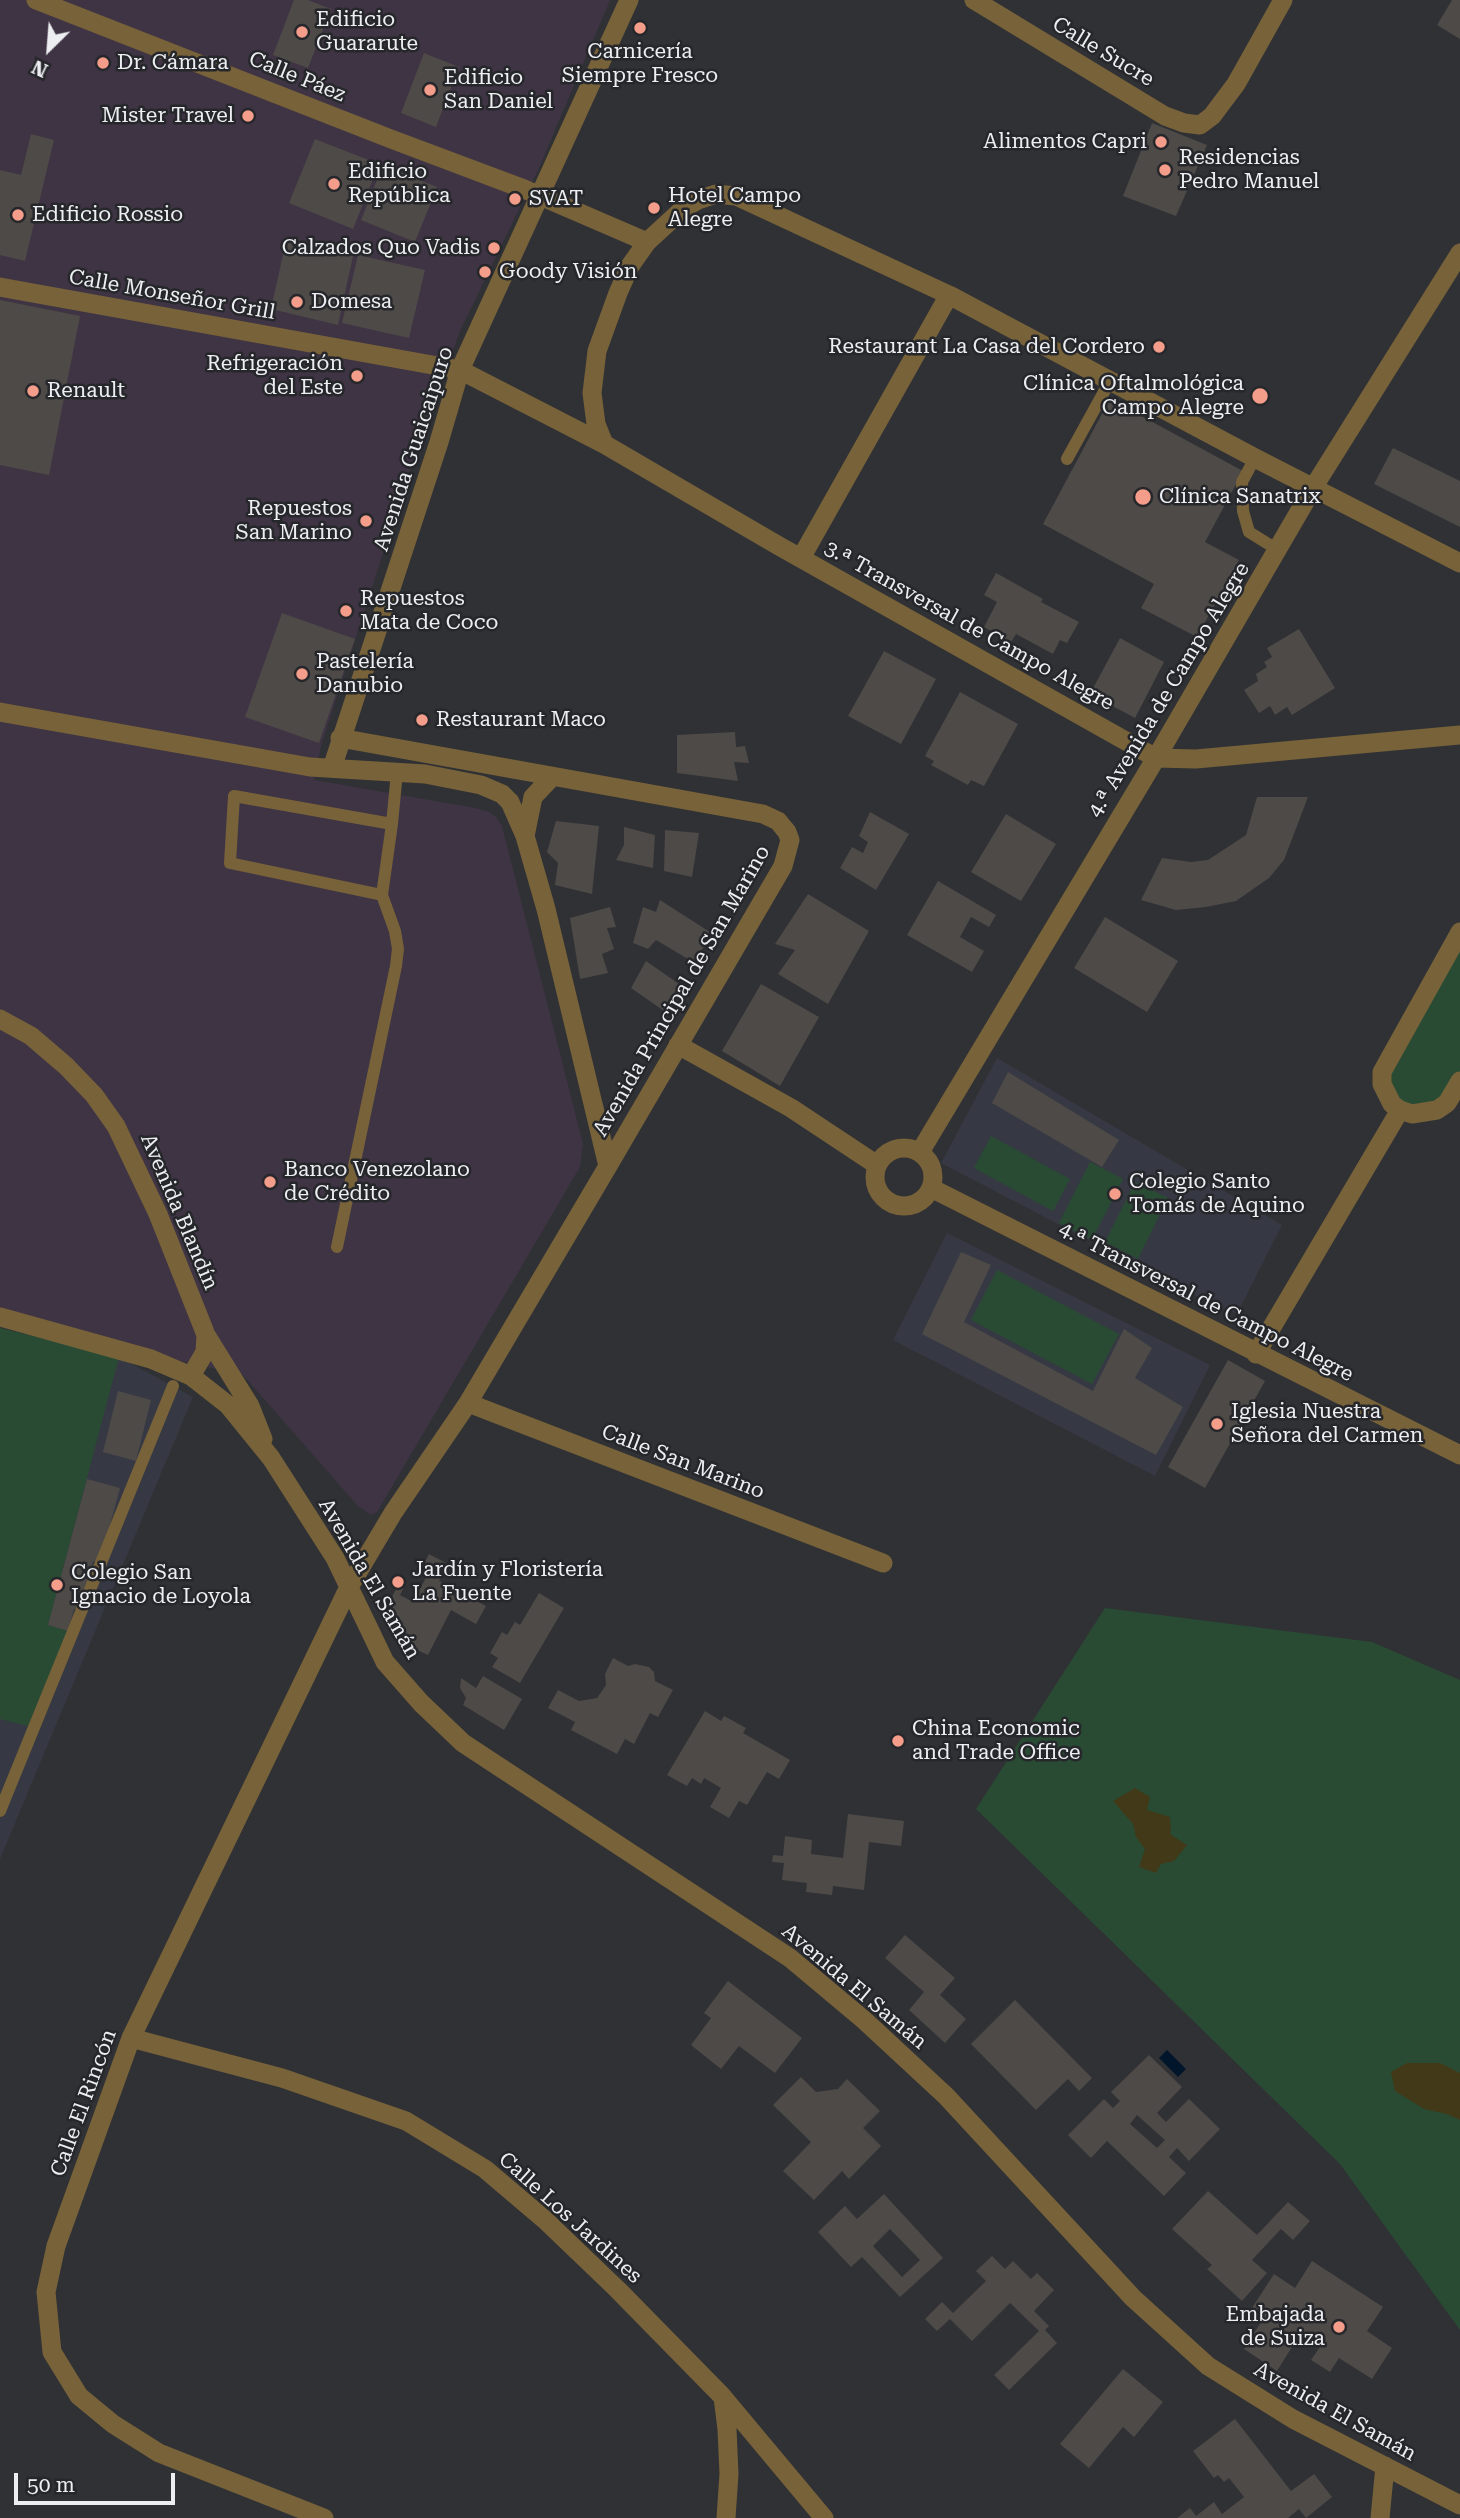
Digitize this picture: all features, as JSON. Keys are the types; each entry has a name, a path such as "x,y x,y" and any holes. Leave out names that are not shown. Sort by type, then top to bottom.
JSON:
{"street":[{"name":"Calle Páez","path":"36,0 541,196 647,242"},
{"name":"Avenida Guaicaipuro","path":"332,768 460,370 629,0"},
{"name":"Calle Sucre","path":"974,0 1165,116 1200,125 1212,116 1236,84 1283,0"},
{"path":"604,444 596,424 592,393 597,351 631,266 647,242 684,208 716,194 736,196 949,295 1255,458 1460,563"},
{"name":"4.ª Avenida de Campo Alegre","path":"920,1152 1156,758 1313,488 1460,253"},
{"name":"Calle Monseñor Grill","path":"0,287 460,370"},
{"path":"801,558 949,295"},
{"name":"3.ª Transversal de Campo Alegre","path":"460,370 604,444 1156,758 1196,759 1460,735"},
{"name":"Avenida Principal de San Marino","path":"0,712 310,767 458,779 493,789 510,802 525,836 546,909 608,1166"},
{"name":"Avenida Principal de San Marino","path":"340,738 763,814 778,821 788,832 790,841 783,866 468,1403 394,1513 349,1587"},
{"name":"Avenida Principal de San Marino","path":"525,836 533,797 552,776"},
{"path":"1460,932 1381,1072 1382,1084 1392,1104 1412,1114 1437,1110 1447,1103 1460,1082"},
{"name":"Avenida Blandín","path":"0,1019 31,1036 66,1066 94,1095 116,1126 158,1214 206,1335 250,1406 271,1458"},
{"path":"678,1045 791,1108 877,1166"},
{"path":"1256,1354 1400,1110"},
{"path":"903,1147 920,1152 931,1164 933,1180 926,1196 911,1206 893,1204 885,1199 875,1184 877,1166 887,1152 903,1147"},
{"name":"4.ª Transversal de Campo Alegre","path":"931,1188 1460,1455"},
{"path":"0,1317 151,1359 191,1376 228,1405 271,1458"},
{"path":"191,1376 205,1352 206,1335"},
{"name":"Calle San Marino","path":"468,1403 883,1563"},
{"name":"Avenida El Samán","path":"271,1458 335,1558 385,1662 421,1703 463,1743 790,1958 864,2020 946,2095 1133,2298 1208,2366 1293,2419 1460,2505"},
{"name":"Calle El Rincón","path":"324,2518 159,2452 113,2424 79,2396 52,2352 46,2292 56,2246 131,2038 349,1587"},
{"name":"Calle Los Jardines","path":"131,2038 282,2078 406,2121 485,2169 545,2220 722,2396 824,2518"},
{"path":"722,2396 729,2474 726,2518"},
{"path":"1380,2518 1384,2466"},
{"path":"1447,2518 1460,2516"}],"lane":[{"path":"1067,459 1110,381"},
{"path":"1255,458 1242,482 1243,511 1250,532 1278,550"},
{"path":"338,1247 396,966 398,949 395,930 382,895 397,772"},
{"path":"382,895 230,863 234,796 392,824"},
{"path":"0,1811 173,1386"}],"shaded area":[{"path":"0,0 610,0 539,168 460,331 414,457 321,746 314,780 470,807 487,811 496,817 502,826 583,1144 580,1167 377,1512 371,1515 357,1505 243,1375 181,1361 136,1345 0,1308"},
{"name":"Colegio Santo Tomás de Aquino","path":"997,1058 1282,1225 1237,1314 1194,1295 941,1163"},
{"path":"947,1233 1210,1365 1155,1476 893,1340"},
{"name":"Colegio San Ignacio de Loyola","path":"0,1328 119,1357 193,1397 0,1859"}],"green space":[{"path":"1460,932 1460,1081 1447,1103 1412,1114 1382,1084"},
{"path":"991,1136 1070,1179 1053,1211 974,1168"},
{"path":"1090,1162 1123,1179 1092,1240 1059,1223"},
{"path":"1135,1182 1168,1198 1138,1259 1105,1242"},
{"path":"997,1270 1119,1334 1092,1384 971,1320"},
{"path":"0,1328 119,1357 48,1625 68,1631 28,1726 0,1719"},
{"path":"1105,1608 1372,1642 1460,1680 1460,2330 1340,2164 976,1809"}],"sand":[{"path":"1135,1788 1150,1797 1147,1810 1170,1817 1171,1835 1187,1845 1174,1861 1161,1864 1156,1873 1139,1867 1145,1849 1136,1837 1133,1824 1113,1801"},
{"path":"1407,2063 1440,2063 1460,2073 1460,2120 1424,2109 1395,2091 1391,2072"}],"water":[{"path":"1167,2050 1186,2069 1178,2077 1159,2058"}],"building":[{"name":"Edificio Guararute","path":"294,0 308,0 331,9 308,68 273,55"},
{"path":"1452,0 1460,0 1460,39 1437,25"},
{"name":"Edificio San Daniel","path":"424,53 459,67 436,127 401,113"},
{"name":"Residencias Pedro Manuel","path":"1152,123 1207,145 1176,216 1123,196"},
{"name":"Edificio Rossio","path":"31,134 54,140 25,261 0,255 0,170 21,175"},
{"name":"Edificio República","path":"315,139 379,164 353,229 289,203"},
{"path":"383,165 437,187 415,242 361,220"},
{"path":"286,241 353,256 338,325 271,309"},
{"path":"358,255 425,270 409,338 342,323"},
{"name":"Renault","path":"0,300 80,316 49,475 0,465"},
{"name":"Clínica Sanatrix","path":"1110,399 1243,471 1205,542 1239,560 1197,637 1141,608 1154,584 1043,524"},
{"path":"1393,448 1460,481 1460,527 1374,484"},
{"path":"996,573 1079,622 1067,643 1060,640 1053,654 1016,634 1011,642 984,627 997,602 984,595"},
{"name":"Pastelería Danubio","path":"282,613 355,639 319,743 245,717"},
{"path":"1299,629 1335,688 1292,715 1287,707 1275,715 1270,706 1259,713 1244,690 1258,681 1256,674 1267,667 1264,662 1272,657 1267,648"},
{"path":"1120,638 1164,662 1135,718 1090,694"},
{"path":"884,651 936,679 901,744 848,716"},
{"path":"960,692 1018,724 984,786 971,780 968,785 931,765 934,761 925,756"},
{"path":"735,732 736,747 745,746 749,763 734,762 738,781 677,773 677,735"},
{"path":"1257,797 1308,797 1284,860 1269,878 1236,901 1206,907 1176,910 1141,900 1162,858 1191,862 1208,860 1246,835"},
{"path":"870,812 909,834 876,890 840,868 852,847 863,853 868,842 859,836"},
{"path":"1006,814 1056,844 1021,901 971,872"},
{"path":"556,821 599,826 592,894 555,885 558,863 547,852"},
{"path":"624,827 655,835 653,868 616,860 624,845"},
{"path":"665,830 699,833 692,877 664,871"},
{"path":"938,881 996,915 989,927 971,917 960,937 984,951 972,972 907,935"},
{"path":"808,894 869,931 828,1004 778,974 795,950 775,944"},
{"path":"660,900 713,934 693,962 656,940 648,949 633,943 643,907 656,912"},
{"path":"610,907 616,927 607,928 614,949 602,954 608,973 580,979 570,918"},
{"path":"1105,917 1178,961 1147,1012 1074,968"},
{"path":"646,961 682,986 667,1013 631,988"},
{"path":"761,984 819,1017 780,1086 722,1051"},
{"path":"1008,1072 1119,1140 1102,1167 992,1103"},
{"path":"961,1252 991,1265 964,1322 1093,1391 1124,1329 1152,1348 1135,1378 1183,1407 1156,1455 922,1334"},
{"name":"Iglesia Nuestra Señora del Carmen","path":"1228,1360 1265,1381 1205,1488 1168,1467"},
{"path":"118,1391 151,1400 136,1461 103,1452"},
{"path":"87,1479 120,1488 100,1562 93,1561 80,1610 74,1609 68,1631 48,1625"},
{"path":"429,1554 448,1564 439,1581 486,1606 476,1624 451,1610 428,1655 415,1649 408,1641 393,1608 392,1597 398,1585 404,1587 400,1595 413,1602 430,1570 423,1566"},
{"path":"539,1593 564,1608 520,1683 492,1667 498,1658 490,1653 502,1632 507,1635 515,1622 520,1625"},
{"path":"613,1658 628,1666 635,1664 649,1667 654,1672 655,1681 673,1690 658,1717 650,1713 634,1744 625,1739 617,1754 571,1730 575,1722 548,1708 558,1690 579,1701 597,1698 606,1685 605,1674"},
{"path":"483,1676 522,1699 504,1730 463,1705 466,1698 460,1688 461,1678 476,1688"},
{"path":"705,1711 721,1721 724,1716 746,1728 743,1733 790,1760 779,1779 767,1772 747,1805 739,1801 729,1818 710,1807 721,1788 704,1778 701,1784 692,1778 687,1786 667,1775"},
{"path":"848,1814 904,1821 901,1846 869,1842 864,1890 833,1886 832,1895 806,1892 807,1883 782,1880 784,1863 772,1862 773,1855 783,1856 785,1836 812,1840 811,1854 843,1858"},
{"path":"905,1935 955,1978 940,1995 966,2019 945,2043 909,2010 924,1992 885,1958"},
{"path":"728,1981 802,2038 775,2073 739,2046 721,2069 691,2045 711,2018 704,2013"},
{"path":"1015,2000 1092,2078 1079,2091 1068,2079 1036,2110 971,2044"},
{"path":"1149,2055 1182,2087 1157,2113 1166,2122 1189,2099 1220,2129 1189,2161 1177,2148 1169,2157 1186,2173 1164,2196 1107,2141 1091,2158 1068,2135 1104,2099 1113,2108 1120,2101 1111,2092","holes":["1137,2115 1165,2140 1157,2148 1130,2124"]},
{"path":"801,2077 816,2092 838,2089 847,2079 880,2111 863,2128 881,2146 849,2179 842,2171 814,2200 783,2171 811,2142 773,2105"},
{"path":"1208,2191 1257,2235 1288,2202 1310,2221 1293,2240 1281,2229 1252,2260 1267,2273 1242,2301 1207,2269 1212,2265 1172,2229"},
{"path":"884,2194 943,2258 900,2297 862,2257 851,2267 818,2232 845,2206 857,2219","holes":["890,2229 920,2260 902,2277 873,2246"]},
{"path":"992,2256 1005,2269 1013,2261 1031,2279 1037,2273 1054,2290 1034,2311 1049,2326 1045,2330 1057,2343 1009,2390 994,2375 1039,2331 1010,2303 972,2341 950,2319 937,2331 925,2319 942,2302 953,2313 986,2281 976,2271"},
{"path":"1312,2261 1383,2307 1367,2331 1392,2348 1372,2379 1339,2358 1330,2372 1311,2360 1322,2344 1302,2331 1277,2371 1244,2349 1263,2319 1250,2311 1274,2274 1295,2288"},
{"path":"1123,2369 1163,2402 1134,2437 1123,2427 1089,2468 1060,2444"},
{"path":"1235,2419 1291,2491 1314,2474 1332,2497 1306,2518 1299,2509 1288,2518 1177,2518 1190,2508 1196,2516 1214,2502 1222,2514 1244,2497 1229,2478 1224,2482 1218,2475 1214,2478 1193,2451"}],"place":[{"name":"Carnicería Siempre Fresco","path":"640,28"},
{"name":"Edificio Guararute","path":"302,32"},
{"name":"Dr. Cámara","path":"103,63"},
{"name":"Edificio San Daniel","path":"430,90"},
{"name":"Mister Travel","path":"248,116"},
{"name":"Alimentos Capri","path":"1161,142"},
{"name":"Residencias Pedro Manuel","path":"1165,170"},
{"name":"Edificio República","path":"334,184"},
{"name":"SVAT","path":"515,199"},
{"name":"Hotel Campo Alegre","path":"654,208"},
{"name":"Edificio Rossio","path":"18,215"},
{"name":"Calzados Quo Vadis","path":"494,248"},
{"name":"Goody Visión","path":"485,272"},
{"name":"Domesa","path":"297,302"},
{"name":"Restaurant La Casa del Cordero","path":"1159,347"},
{"name":"Refrigeración del Este","path":"357,376"},
{"name":"Renault","path":"33,391"},
{"name":"Clínica Oftalmológica Campo Alegre","path":"1260,396"},
{"name":"Clínica Sanatrix","path":"1143,497"},
{"name":"Repuestos San Marino","path":"366,521"},
{"name":"Repuestos Mata de Coco","path":"346,611"},
{"name":"Pastelería Danubio","path":"302,674"},
{"name":"Restaurant Maco","path":"422,720"},
{"name":"Banco Venezolano de Crédito","path":"270,1182"},
{"name":"Colegio Santo Tomás de Aquino","path":"1115,1194"},
{"name":"Iglesia Nuestra Señora del Carmen","path":"1217,1424"},
{"name":"Jardín y Floristería La Fuente","path":"398,1582"},
{"name":"Colegio San Ignacio de Loyola","path":"57,1585"},
{"name":"China Economic and Trade Office","path":"898,1741"},
{"name":"Embajada de Suiza","path":"1339,2327"}]}
